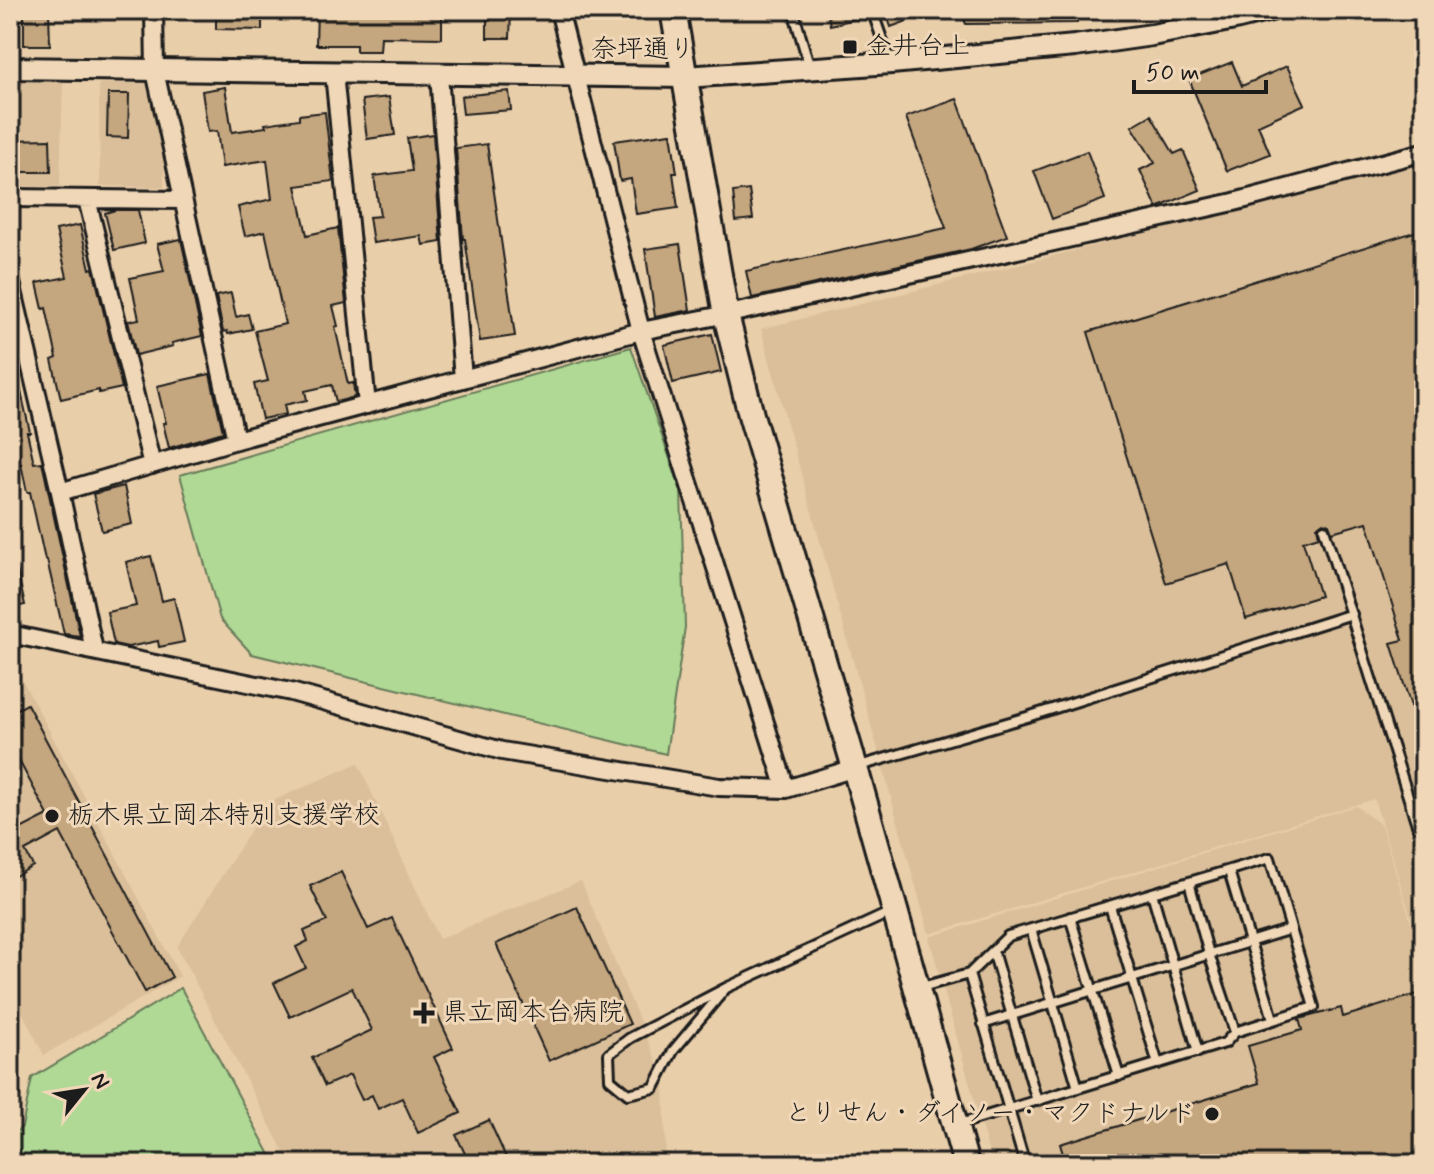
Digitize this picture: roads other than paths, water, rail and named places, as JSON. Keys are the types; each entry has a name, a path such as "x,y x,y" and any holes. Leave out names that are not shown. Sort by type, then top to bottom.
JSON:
{"main road":[{"path":"673,10 726,315 751,415 896,910 966,1164"}],"street":[{"path":"154,10 155,71 236,440"},
{"path":"559,10 641,331 786,789"},
{"name":"奈坪通り","path":"10,68 685,77 1075,46 1152,35 1271,10"},
{"path":"334,73 367,405"},
{"path":"439,75 463,379"},
{"path":"60,492 236,440 641,331 726,315 1234,202 1424,152"},
{"path":"10,198 182,200"},
{"path":"87,199 152,465"},
{"path":"10,278 94,650"},
{"path":"10,634 291,692 502,751 719,787 786,789 855,768"}],"lane":[{"path":"793,10 810,69"},
{"path":"872,10 891,63"},
{"path":"1324,529 1424,847"},
{"path":"855,768 1352,614"},
{"path":"917,988 969,974 1008,936 1270,858 1314,1007 1235,1032 1225,1043 1198,1052 956,1125"},
{"path":"1229,871 1273,1019"},
{"path":"1189,882 1235,1032"},
{"path":"1152,893 1198,1052"},
{"path":"1110,906 1158,1064"},
{"path":"726,988 673,1051 654,1088 628,1094 610,1079 609,1054 630,1038 726,988 896,910"},
{"path":"1070,917 1119,1076"},
{"path":"1031,929 1078,1088"},
{"path":"983,1024 1291,929"},
{"path":"993,951 1037,1101"},
{"path":"969,974 1025,1164"}],"place":[{"name":"金井台上","path":"850,47"},
{"name":"栃木県立岡本特別支援学校","path":"52,816"},
{"name":"県立岡本台病院","path":"424,1013"},
{"name":"とりせん・ダイソー・マクドナルド","path":"1212,1114"}]}
